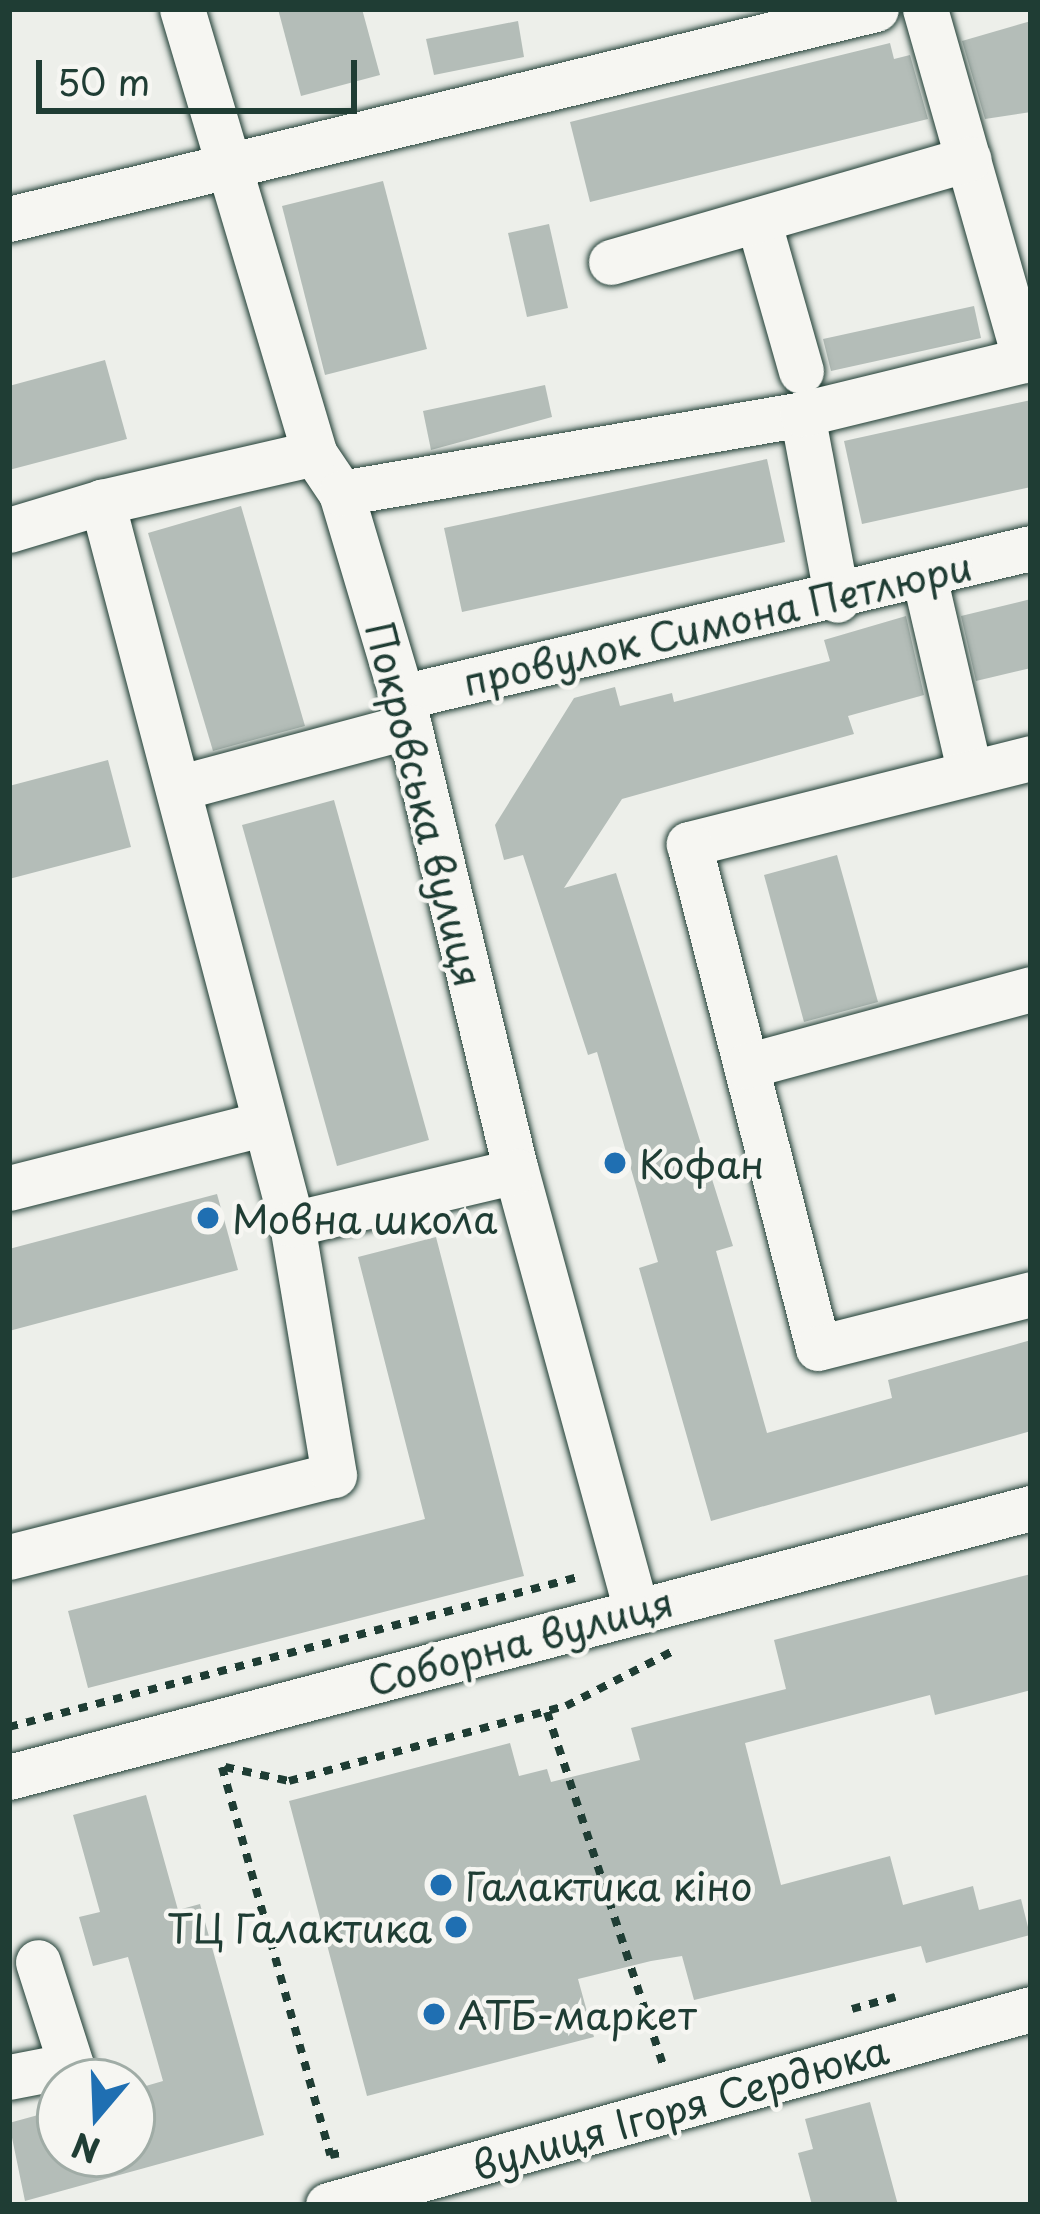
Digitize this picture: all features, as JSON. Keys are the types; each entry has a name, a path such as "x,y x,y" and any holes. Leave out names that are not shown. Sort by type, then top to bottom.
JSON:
{"street":[{"name":"Покровська вулиця","path":"182,9 314,453 341,493 405,712 516,1171 637,1610"},
{"path":"9,219 876,9"},
{"path":"341,493 802,393 1028,359 925,9"},
{"path":"611,262 968,159"},
{"path":"758,220 802,393 837,600"},
{"path":"9,530 102,502 314,453"},
{"path":"9,1557 334,1475 292,1224 102,502"},
{"name":"провулок Симона Петлюри","path":"178,788 405,712 1031,548"},
{"path":"924,576 970,773"},
{"path":"1031,758 689,844 818,1348 1031,1294"},
{"path":"746,1066 1031,988"},
{"path":"9,1188 265,1123"},
{"path":"292,1224 516,1171"},
{"name":"Соборна вулиця","path":"9,1777 1031,1508"},
{"path":"9,2077 70,2065 38,1962"},
{"name":"вулиця Ігоря Сердюка","path":"328,2205 1031,2009"}],"path":[{"path":"9,1727 582,1576"},
{"path":"207,1763 289,1780 547,1712 686,1644"},
{"path":"547,1712 665,2071"},
{"path":"223,1767 330,2155 353,2150"},
{"path":"830,2017 917,1992"},
{"path":"643,2077 686,2064"}],"building":[{"path":"278,9 362,9 380,75 301,96"},
{"path":"518,21 524,57 434,75 426,39"},
{"path":"1031,21 1031,112 985,119 962,41"},
{"path":"890,43 894,59 910,55 928,119 590,202 570,122"},
{"path":"383,181 427,349 325,375 282,206"},
{"path":"549,224 568,308 527,317 508,233"},
{"path":"974,306 981,338 831,371 823,339"},
{"path":"105,360 127,439 9,470 9,386"},
{"path":"545,385 552,417 431,450 423,411"},
{"path":"1031,400 1031,487 862,524 844,441"},
{"path":"767,459 785,542 462,612 444,528"},
{"path":"241,506 305,726 213,751 148,533"},
{"path":"1031,599 1031,668 976,681 961,616"},
{"path":"906,616 924,695 848,716 854,734 622,799 564,888 616,873 733,1246 716,1251 767,1433 892,1398 888,1380 1031,1340 1031,1431 711,1521 639,1268 658,1262 597,1052 588,1055 523,855 504,860 495,825 574,698 615,687 620,706 672,693 674,702 830,661 824,640"},
{"path":"108,760 131,847 9,879 9,786"},
{"path":"334,800 429,1140 337,1166 242,825"},
{"path":"837,855 878,1002 804,1022 764,875"},
{"path":"217,1194 238,1270 9,1331 9,1249"},
{"path":"436,1237 524,1576 88,1688 68,1611 425,1519 358,1257"},
{"path":"1031,1574 1031,1690 935,1715 930,1695 745,1743 781,1885 890,1856 903,1905 973,1886 979,1910 1021,1899 1030,1935 926,1963 921,1946 694,2000 682,1956 651,1961 578,1979 594,2037 367,2096 289,1801 510,1743 519,1776 547,1769 551,1782 640,1760 631,1728 786,1689 774,1640"},
{"path":"146,1795 178,1910 200,1904 264,2135 156,2165 156,2083 163,2081 128,1957 93,1966 79,1917 100,1912 73,1815"},
{"path":"870,2102 898,2205 812,2205 798,2153 813,2149 805,2119"},
{"path":"36,2116 36,2178 108,2178 25,2201 9,2123"}],"place":[{"name":"Кофан","path":"615,1163"},
{"name":"Мовна школа","path":"208,1218"},
{"name":"Галактика кіно","path":"441,1885"},
{"name":"ТЦ Галактика","path":"456,1927"},
{"name":"АТБ-маркет","path":"434,2014"}]}
